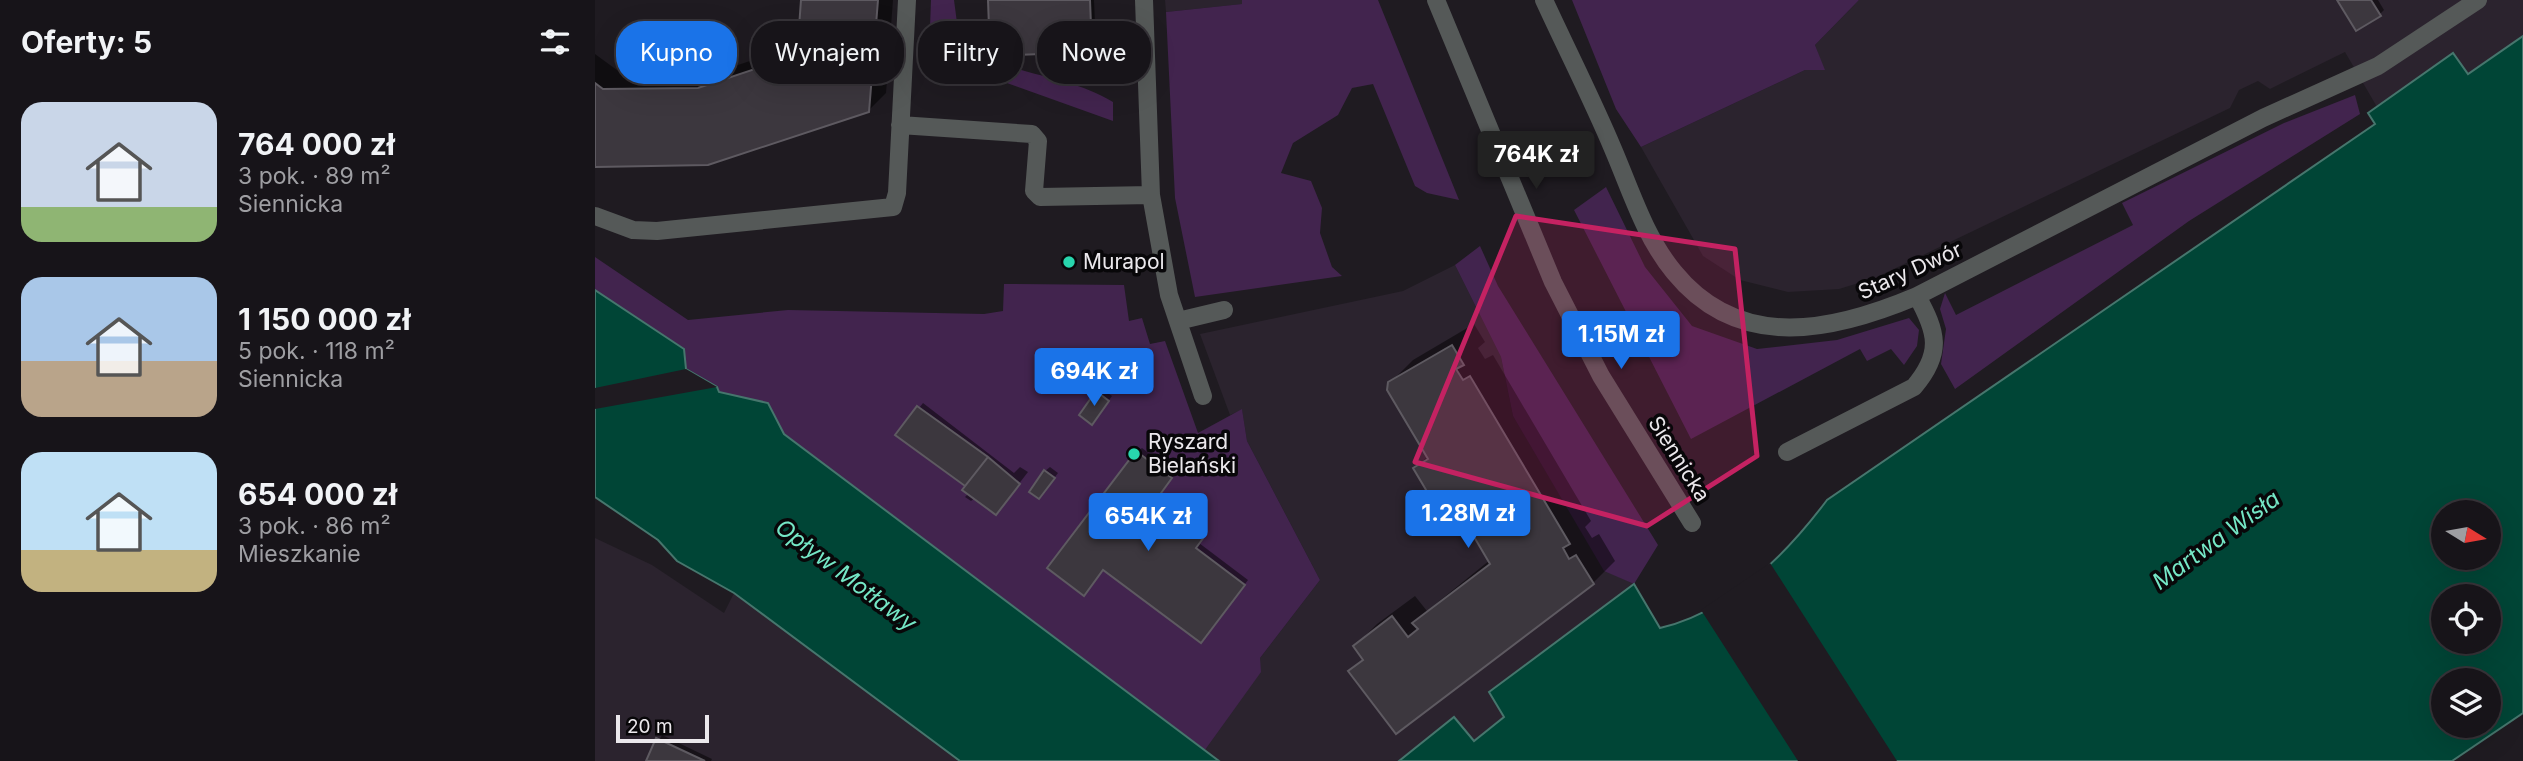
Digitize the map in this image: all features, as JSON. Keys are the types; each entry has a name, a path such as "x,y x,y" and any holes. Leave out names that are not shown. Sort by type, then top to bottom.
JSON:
{"street":[{"path":"595,216 633,230 657,231 893,207 907,0"},
{"path":"1144,0 1151,195 1159,250 1178,321 1203,396"},
{"name":"Siennicka","path":"1436,0 1553,282 1601,376 1692,523"},
{"name":"Stary Dwór","path":"1544,0 1644,224 1674,272 1706,303 1740,320 1776,327 1819,327 1868,317 1917,296 2263,118 2378,66 2478,0"},
{"path":"900,125 1032,134 1038,141 1034,191 1041,197 1151,195"},
{"path":"1787,452 1914,387 1928,371 1936,341 1932,323 1917,296"},
{"path":"1178,321 1224,310"}],"highlighted area":[{"path":"1516,216 1735,249 1757,456 1647,526 1415,462"}],"shaded area":[{"path":"931,0 954,0 957,21 930,21"},
{"path":"1165,0 1242,0 1243,4 1166,12"},
{"path":"1242,0 1378,0 1459,200 1427,193 1415,186 1373,84 1352,88 1338,115 1293,143 1281,173 1311,181 1322,208 1320,233 1332,267 1342,276 1195,297 1175,198 1166,12 1242,4"},
{"path":"1572,0 1859,0 1815,45 1825,70 1805,70 1641,147 1616,109"},
{"path":"1859,0 2523,0 2523,36 2468,74 2453,53 2377,107 2345,52 2270,89 2258,81 2239,90 2230,108 1875,278 1839,289 1788,292 1740,280 1703,256 1641,147 1805,70 1824,70 1815,45"},
{"path":"1023,70 1037,74 1037,84 1075,85 1113,102 1113,121 1010,84 1023,84"},
{"path":"2355,95 2360,114 2189,221 1955,389 1941,364 1946,329 1940,309 1945,293 1956,315 2133,225 2122,203 2284,123"},
{"path":"1606,187 1645,267 1692,326 1757,349 1837,340 1909,318 1919,330 1917,346 1904,365 1891,349 1867,361 1860,349 1691,439 1574,210"},
{"path":"1480,246 1498,286 1658,545 1634,584 1604,571 1513,416 1501,357 1455,265"},
{"path":"595,257 688,320 788,310 984,314 1003,311 1004,284 1124,285 1129,321 1142,318 1150,344 1165,341 1198,433 1242,409 1247,441 1320,580 1260,658 1261,672 1205,750 784,434 768,403 718,392 717,387 686,369 684,349 595,290"},
{"path":"1455,265 1501,357 1513,416 1604,570 1634,584 1489,691 1504,717 1473,742 1425,742 1399,761 1219,761 1205,750 1260,672 1260,658 1320,580 1247,441 1242,410 1230,415 1200,334 1403,291"},
{"path":"595,538 652,565 724,613 734,593 960,761 595,761"}],"water":[{"name":"Martwa Wisła","path":"2523,36 2523,713 2501,728 2501,668 2431,668 2431,738 2486,738 2452,761 1399,761 1454,717 1474,741 1504,717 1489,692 1634,584 1660,628 1709,609 1732,595 1774,561 1827,500 2375,124 2368,113 2453,53 2468,74"},
{"name":"Opływ Motławy","path":"595,290 684,349 686,369 717,387 719,392 768,403 784,434 1219,761 960,761 734,593 677,561 658,540 595,497"}],"pier":[{"path":"686,369 717,387 595,409 595,388"},
{"path":"1770,563 1897,761 1798,761 1701,610"}],"building":[{"path":"801,0 878,0 876,21 799,21"},
{"path":"988,0 1090,0 1091,21 1037,21 1037,54 1023,55 1023,21 989,21"},
{"path":"2337,0 2371,0 2381,16 2356,31"},
{"path":"751,70 751,84 871,84 869,112 708,165 595,167 595,83 603,89 698,88 710,84 737,84 737,75"},
{"path":"1452,345 1464,365 1456,369 1463,380 1470,376 1570,544 1563,548 1569,559 1576,555 1594,584 1396,734 1348,671 1363,660 1353,646 1392,616 1408,637 1418,629 1412,623 1490,564 1453,501 1438,510 1413,468 1428,459 1387,390 1388,382"},
{"path":"1096,391 1109,401 1092,425 1079,415"},
{"path":"917,406 988,457 965,486 895,435"},
{"path":"1136,451 1172,478 1156,500 1204,537 1196,548 1245,585 1201,643 1103,570 1084,596 1047,568"},
{"path":"988,457 1020,484 996,515 962,490"},
{"path":"1044,470 1055,478 1039,499 1029,492"},
{"path":"656,738 705,761 646,761"}],"place":[{"name":"Murapol","path":"1069,262"},
{"name":"Ryszard Bielański","path":"1134,454"}]}
